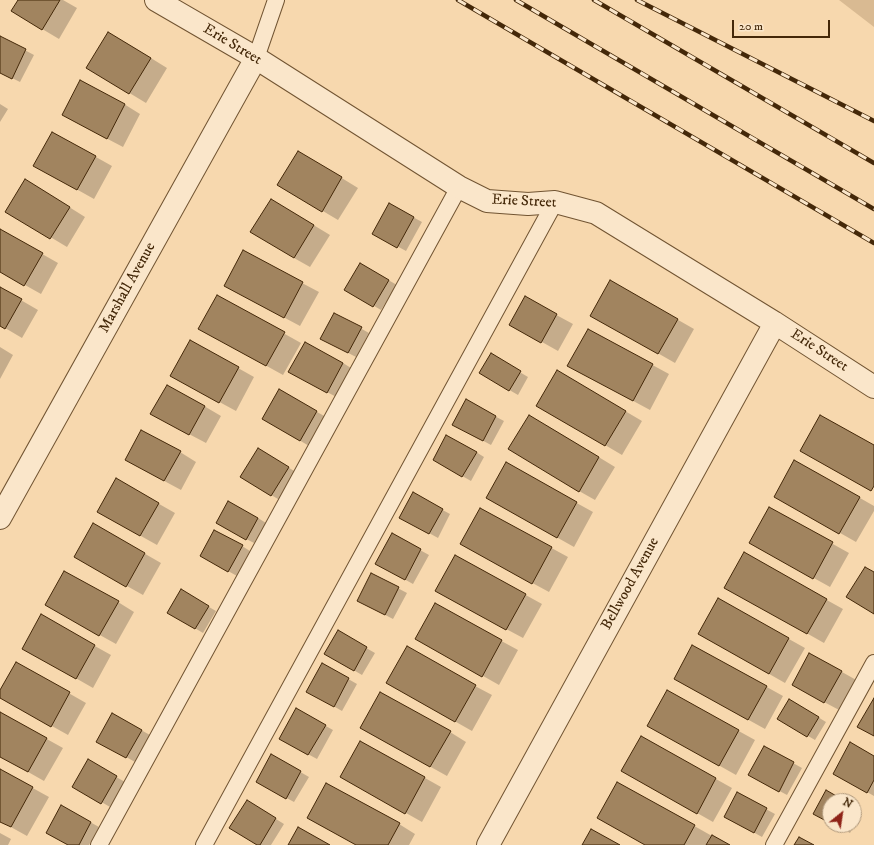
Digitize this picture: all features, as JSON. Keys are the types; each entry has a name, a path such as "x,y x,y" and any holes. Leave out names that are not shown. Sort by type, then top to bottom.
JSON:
{"street":[{"name":"Erie Street","path":"156,0 256,58 459,188 487,201 528,204 556,202 596,213 874,386"},
{"name":"Marshall Avenue","path":"0,518 256,58"},
{"name":"Bellwood Avenue","path":"488,845 775,323"}],"lane":[{"path":"256,58 276,0"},
{"path":"99,845 459,188"},
{"path":"204,845 556,202"},
{"path":"774,845 874,663"}],"shaded area":[{"path":"839,0 874,0 874,27"}],"building":[{"path":"18,0 60,0 42,30 11,11"},
{"path":"108,32 151,58 129,94 86,68"},
{"path":"0,36 26,49 12,79 0,73"},
{"path":"80,80 125,104 107,139 62,115"},
{"path":"52,132 96,156 77,190 33,166"},
{"path":"298,151 342,177 322,212 277,185"},
{"path":"25,179 70,207 50,239 5,212"},
{"path":"271,199 314,225 294,258 250,232"},
{"path":"389,203 414,217 397,248 372,234"},
{"path":"0,229 43,253 24,286 0,272"},
{"path":"243,250 303,282 284,318 224,286"},
{"path":"360,263 389,280 373,307 344,290"},
{"path":"610,280 678,319 658,354 590,316"},
{"path":"0,287 22,299 5,329 0,326"},
{"path":"217,295 285,332 266,366 198,329"},
{"path":"525,296 557,314 541,343 509,325"},
{"path":"334,313 362,327 348,353 320,339"},
{"path":"588,329 653,364 633,401 567,366"},
{"path":"190,340 239,367 219,403 170,376"},
{"path":"305,342 343,363 327,393 288,372"},
{"path":"491,353 521,371 509,391 479,373"},
{"path":"557,370 626,411 605,446 536,406"},
{"path":"167,385 205,406 189,435 150,414"},
{"path":"279,389 317,411 300,441 262,419"},
{"path":"466,399 496,416 483,441 452,425"},
{"path":"529,415 599,457 579,492 508,449"},
{"path":"820,415 874,445 874,486 871,491 800,451"},
{"path":"141,430 181,451 164,481 125,460"},
{"path":"446,435 477,452 462,477 433,460"},
{"path":"258,448 289,467 271,496 240,477"},
{"path":"794,460 860,497 839,534 774,497"},
{"path":"506,462 577,502 557,538 486,498"},
{"path":"116,478 159,503 140,536 97,512"},
{"path":"413,492 443,509 429,534 399,518"},
{"path":"228,501 258,518 246,540 216,523"},
{"path":"769,507 833,542 813,579 749,543"},
{"path":"480,508 552,547 532,584 460,544"},
{"path":"93,523 145,553 126,587 74,557"},
{"path":"214,530 243,545 228,572 200,556"},
{"path":"392,533 421,549 405,580 375,564"},
{"path":"744,552 827,599 807,634 724,588"},
{"path":"455,555 526,594 506,630 435,591"},
{"path":"865,567 874,572 874,614 846,597"},
{"path":"64,571 119,601 99,636 45,605"},
{"path":"371,573 399,587 385,615 357,601"},
{"path":"181,589 209,606 195,629 167,613"},
{"path":"718,598 789,638 769,674 698,634"},
{"path":"435,603 502,640 482,677 415,639"},
{"path":"41,614 95,645 76,679 22,649"},
{"path":"338,630 367,647 354,671 324,654"},
{"path":"692,645 767,686 748,720 674,679"},
{"path":"407,646 476,685 455,722 386,683"},
{"path":"809,653 842,671 824,703 792,685"},
{"path":"16,662 70,692 51,727 0,698 0,690"},
{"path":"322,663 349,678 334,707 306,692"},
{"path":"667,690 739,730 719,766 647,726"},
{"path":"380,692 451,731 430,767 360,728"},
{"path":"874,698 874,736 857,727"},
{"path":"789,699 819,717 807,737 777,719"},
{"path":"296,708 326,725 308,755 279,739"},
{"path":"0,712 47,738 28,772 0,757"},
{"path":"112,713 142,730 126,758 96,742"},
{"path":"641,736 716,778 697,814 621,771"},
{"path":"360,741 425,777 405,814 340,777"},
{"path":"850,742 874,756 874,780 867,793 833,774"},
{"path":"764,746 794,762 779,792 748,775"},
{"path":"271,754 301,771 286,799 256,782"},
{"path":"88,759 117,776 101,804 72,787"},
{"path":"0,769 33,787 11,827 0,822"},
{"path":"617,782 695,825 684,845 645,845 597,818"},
{"path":"326,783 400,823 388,845 356,845 307,818"},
{"path":"826,790 831,793 824,793"},
{"path":"737,792 767,808 754,833 724,817"},
{"path":"822,797 822,819 813,814"},
{"path":"247,800 276,818 260,845 257,845 229,828"},
{"path":"61,805 91,822 79,845 68,845 46,833"},
{"path":"298,827 330,845 288,845"},
{"path":"591,829 620,845 582,845"},
{"path":"712,835 730,845 706,845"},
{"path":"799,837 814,845 794,845"}],"railway":[{"path":"458,0 874,243"},
{"path":"516,0 874,209"},
{"path":"594,0 874,163"},
{"path":"637,0 874,121"}]}
